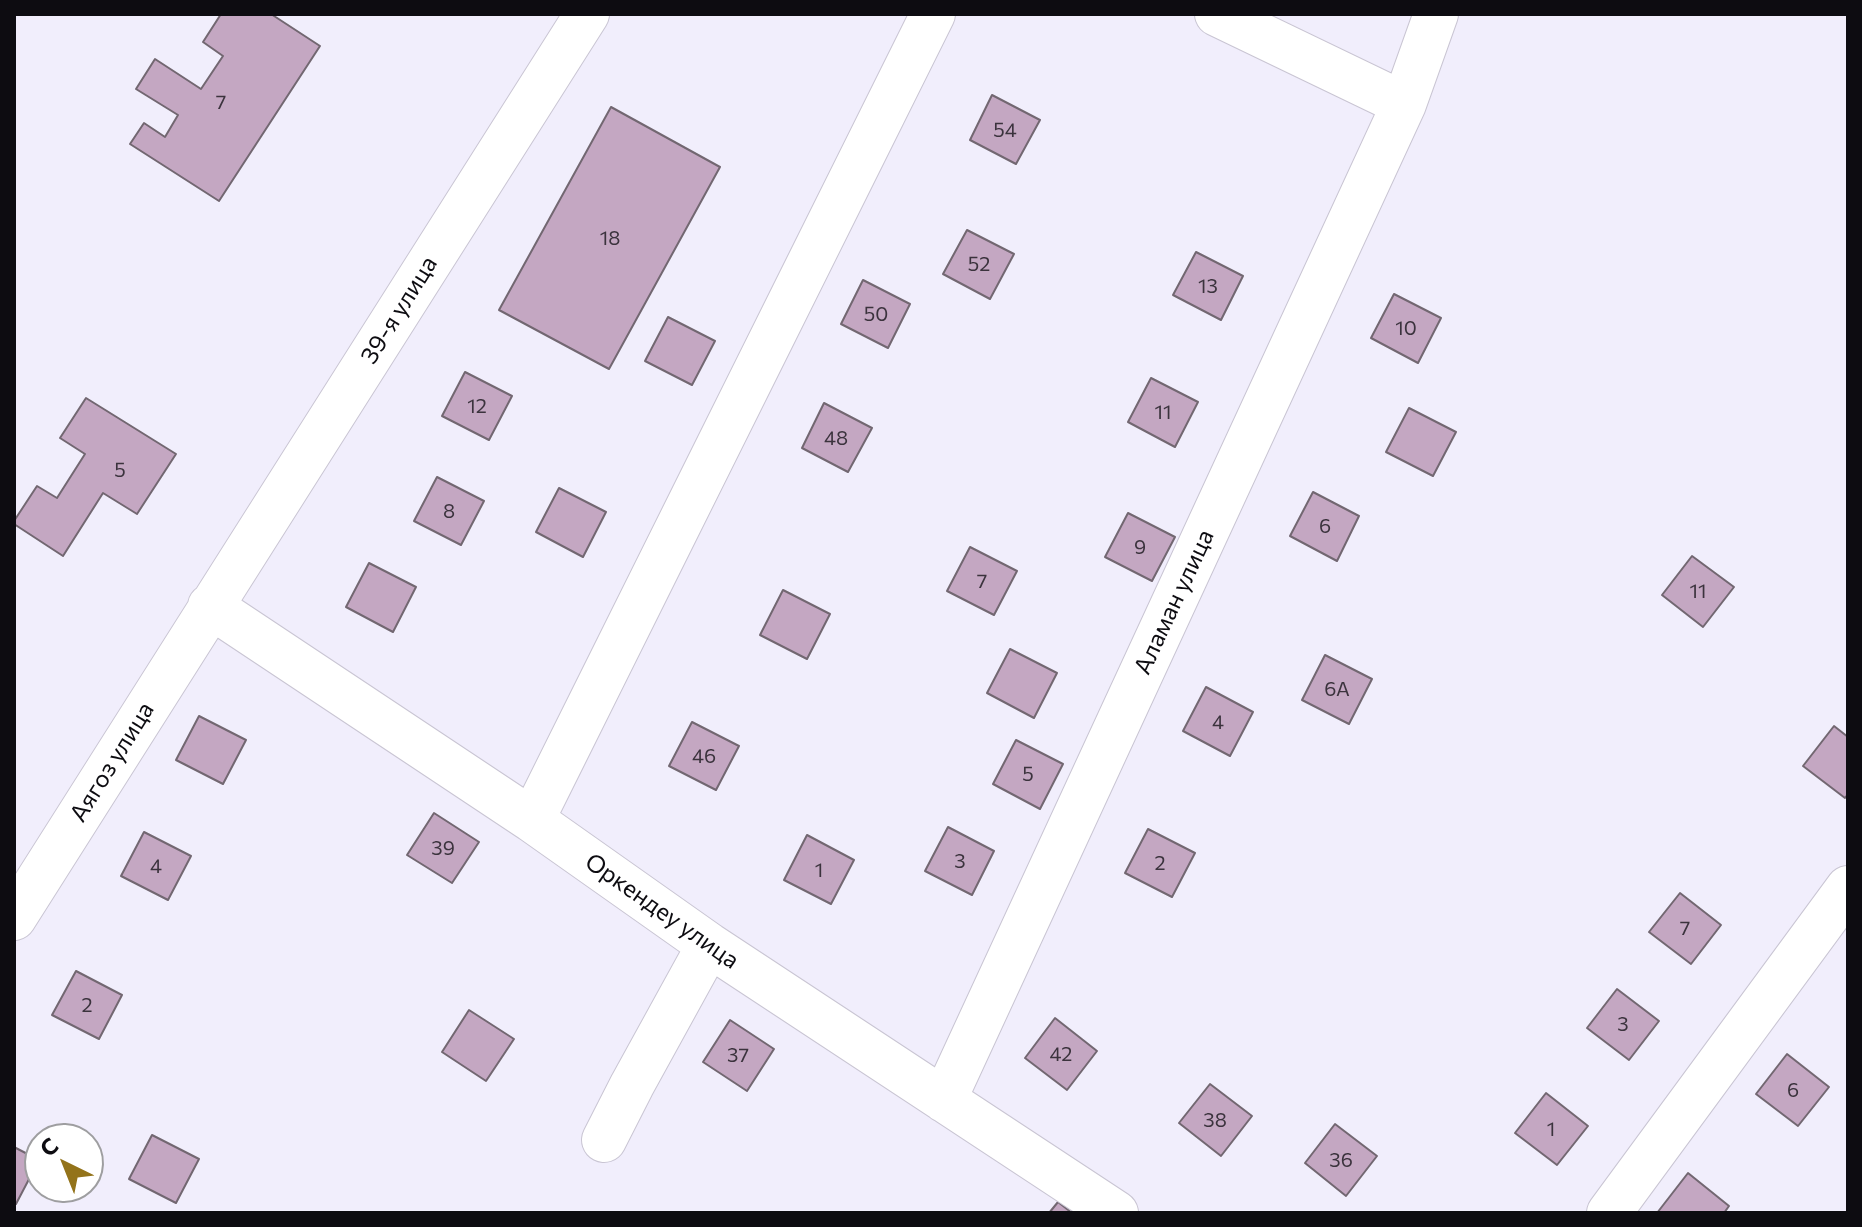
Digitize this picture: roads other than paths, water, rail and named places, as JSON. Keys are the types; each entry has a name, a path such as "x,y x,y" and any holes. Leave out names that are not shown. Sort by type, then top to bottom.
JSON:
{"street":[{"name":"39-я улица","path":"210,606 587,14"},
{"path":"532,820 933,14"},
{"path":"1217,14 1404,104"},
{"name":"Аламан улица","path":"944,1100 1404,104 1436,14"},
{"name":"Оркендеу улица","path":"210,606 532,820 709,945 1116,1213"},
{"name":"Аягоз улица","path":"14,918 210,606"},
{"path":"1609,1213 1848,888"},
{"path":"604,1140 709,945"}]}
